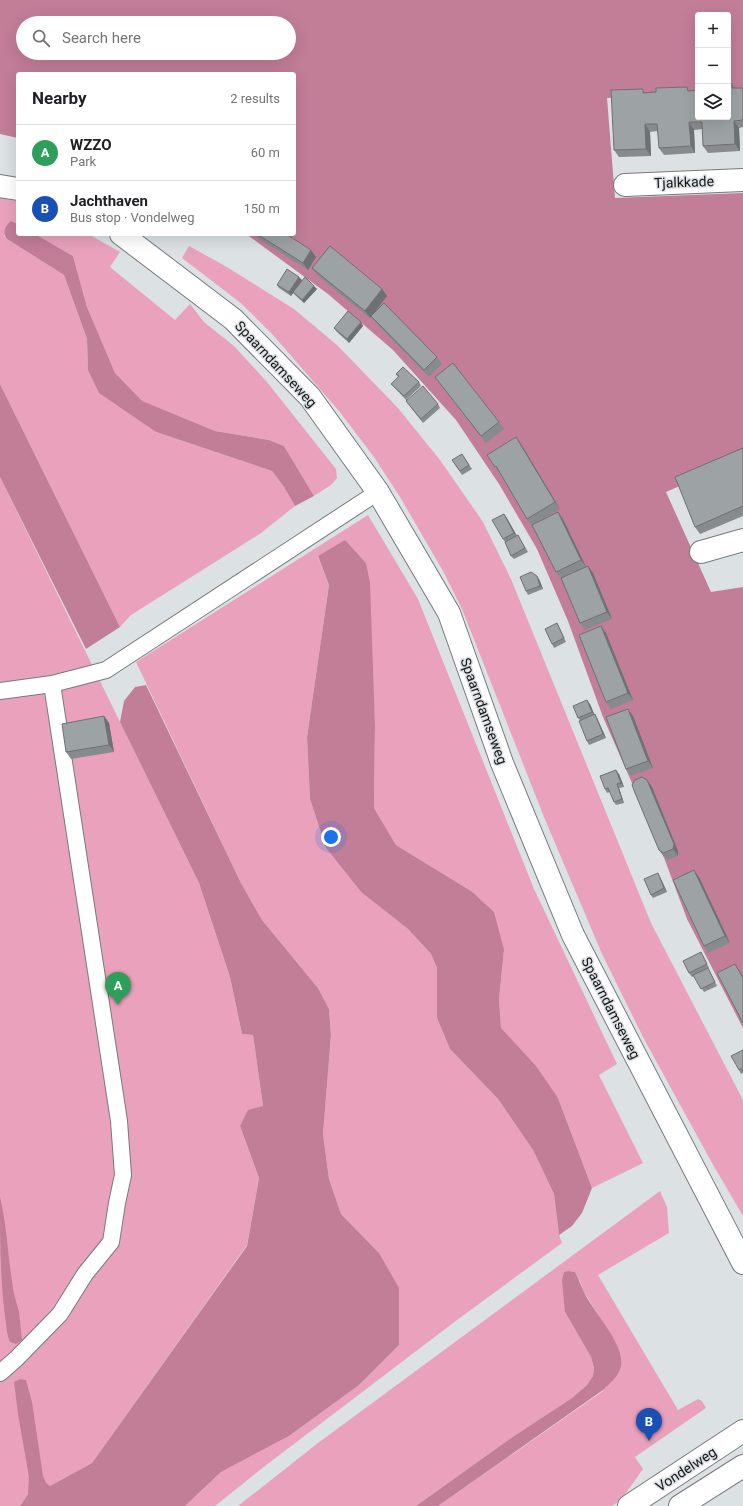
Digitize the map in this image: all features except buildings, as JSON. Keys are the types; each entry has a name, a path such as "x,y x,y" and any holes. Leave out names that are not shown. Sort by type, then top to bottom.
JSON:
{"street":[{"name":"Tjalkkade","path":"625,185 743,180"},
{"path":"0,186 16,189"},
{"name":"Spaarndamseweg","path":"124,236 233,319 310,397 378,492 449,613 502,763 574,935 743,1263"},
{"path":"701,552 743,540"},
{"name":"Vondelweg","path":"629,1506 743,1431"},
{"name":"Vondelweg","path":"680,1506 743,1466"}],"lane":[{"path":"0,691 52,684 106,670 378,492"},
{"path":"0,1373 16,1359 60,1314 86,1274 111,1242 116,1203 123,1175 119,1121 52,684"}],"shaded area":[{"path":"0,0 743,0 743,92 731,92 731,12 695,12 695,94 607,98 615,198 743,193 743,458 666,492 711,592 743,587 743,1028 687,919 660,847 603,717 568,621 537,549 499,484 456,420 393,350 328,294 249,236 296,236 296,72 16,72 16,138 0,134"},
{"path":"0,198 16,201 16,223 14,222 4,236 64,275 87,339 88,370 156,432 272,471 284,487 295,506 261,533 131,615 120,627 0,384"},
{"path":"11,221 16,223 16,236 38,236 73,256 87,307 115,373 142,401 215,431 269,440 284,446 314,496 295,506 284,487 272,471 156,432 99,393 88,370 87,339 64,275 7,239 5,237 5,230"},
{"path":"38,236 92,236 120,252 110,267 175,320 190,304 204,322 234,346 267,382 336,469 337,478 331,485 314,496 284,446 269,440 215,431 142,402 115,373 87,307 73,256"},
{"path":"189,246 227,267 294,309 337,345 398,408 440,460 483,522 511,579 651,923 743,1100 743,1216 644,1039 602,954 544,817 462,609 443,571 400,497 374,457 339,411 273,335 242,304 182,258"},
{"path":"0,384 120,627 86,649 0,477"},
{"path":"0,477 199,883 230,977 242,1034 253,1035 263,1106 240,1126 259,1178 247,1245 92,1463 50,1486 28,1494 20,1506 0,1506"},
{"path":"368,515 418,599 534,889 617,1064 599,1075 643,1163 592,1188 558,1098 501,1028 499,999 504,950 471,891 396,845 374,808 375,725 366,563 345,541 318,557 329,585 307,737 310,799 326,848 361,892 408,929 431,954 437,968 437,1018 450,1049 498,1099 533,1150 554,1194 559,1235 562,1243 457,1320 265,1466 215,1506 185,1506 221,1472 289,1436 359,1385 399,1345 379,1253 341,1214 329,1179 323,1134 331,1035 329,1009 318,988 262,920 241,883 136,662"},
{"path":"345,540 366,563 370,583 375,725 374,808 396,845 471,891 494,912 504,950 499,999 501,1028 536,1066 558,1098 592,1188 582,1213 572,1226 559,1235 554,1194 533,1150 498,1099 450,1049 437,1018 437,968 431,954 408,929 361,892 326,848 310,799 307,737 329,585 318,556"},
{"path":"146,685 241,883 262,920 318,988 329,1009 331,1035 323,1134 329,1179 341,1214 379,1253 399,1288 399,1345 359,1385 289,1436 221,1472 185,1506 20,1506 28,1494 29,1477 14,1382 20,1379 26,1380 32,1402 43,1476 46,1483 50,1486 92,1463 247,1246 259,1178 240,1126 248,1110 263,1106 253,1035 242,1034 230,977 199,883 120,722 124,701 135,687"},
{"path":"660,1191 667,1207 669,1233 598,1275 678,1410 698,1399 702,1401 706,1408 635,1457 643,1469 621,1500 612,1506 438,1506 603,1391 615,1342 584,1292 575,1272 569,1271 565,1312 591,1357 594,1368 593,1376 587,1385 572,1398 514,1436 416,1506 238,1506 318,1443"},
{"path":"0,1197 13,1291 19,1312 22,1340 16,1344 10,1342 7,1333 4,1308 1,1260"},
{"path":"564,1272 575,1272 588,1300 613,1338 621,1357 620,1370 614,1379 603,1390 438,1506 416,1506 514,1436 572,1398 587,1385 593,1376 594,1368 591,1357 565,1312 562,1280"}],"place":[{"name":"WZZO","path":"118,1005"},
{"name":"Jachthaven","path":"649,1441"}]}
